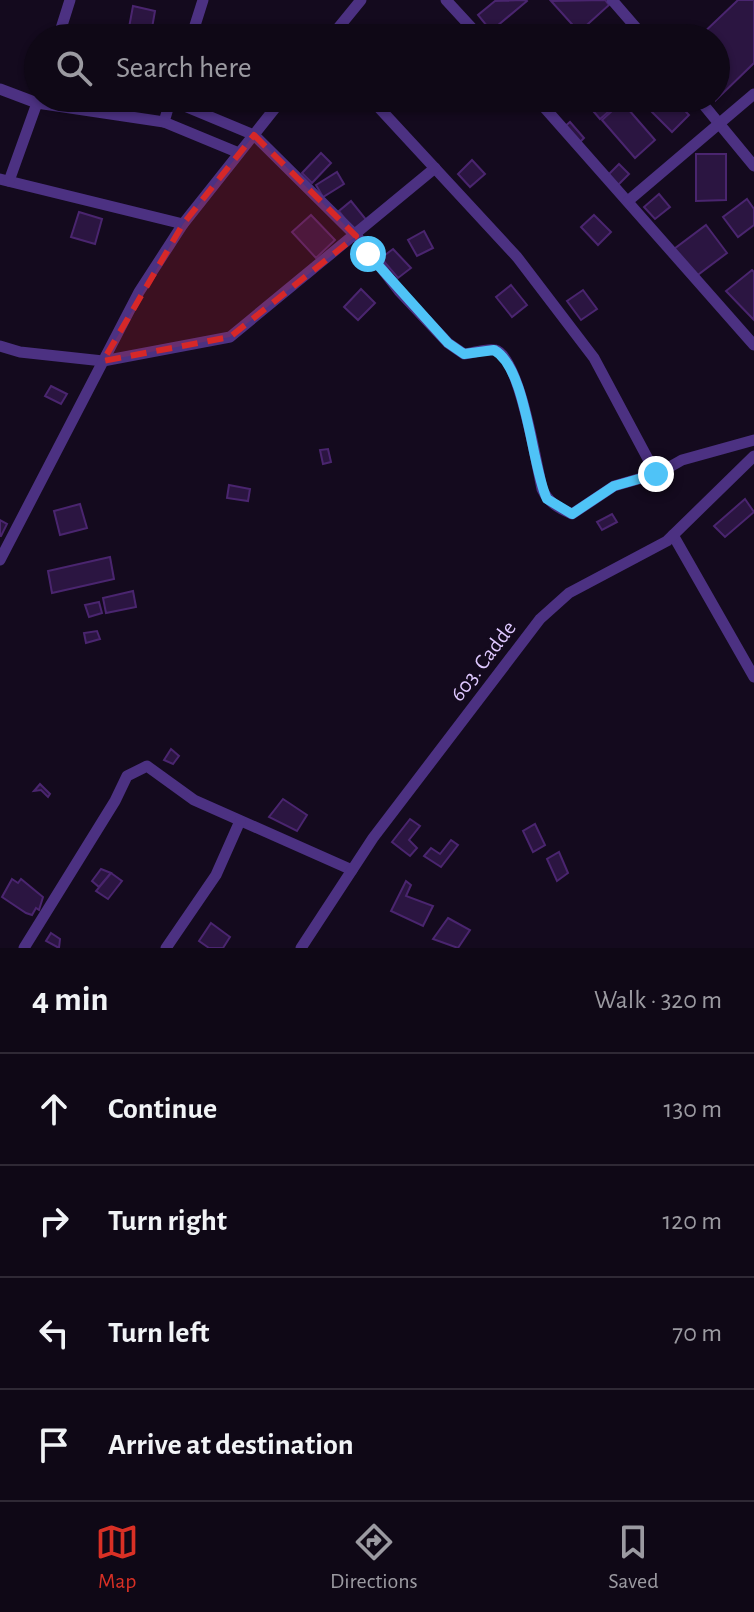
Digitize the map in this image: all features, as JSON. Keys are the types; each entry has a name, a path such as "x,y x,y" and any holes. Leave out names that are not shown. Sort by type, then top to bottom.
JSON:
{"street":[{"path":"62,24 70,0"},
{"path":"195,24 203,0"},
{"path":"341,24 361,0"},
{"path":"446,0 468,24"},
{"path":"612,0 633,24"},
{"path":"0,89 24,97"},
{"path":"628,201 754,94"},
{"path":"33,112 4,180 183,224"},
{"path":"104,112 164,122 239,153"},
{"path":"164,122 167,112"},
{"path":"200,112 254,135 356,236 392,283 448,343 464,354 494,350 508,363 523,404 547,499 572,514 614,486 656,474 682,460 754,440"},
{"path":"0,560 139,292 183,224 272,112"},
{"path":"383,112 517,257 594,358 656,474"},
{"path":"549,112 674,258 754,345"},
{"path":"710,112 754,166"},
{"path":"0,346 20,352 103,361 230,337 435,168"},
{"name":"603. Cadde","path":"301,948 352,870 540,619 569,593 673,535 754,456"},
{"path":"673,535 754,677"},
{"path":"24,948 115,801 127,776 147,766 194,800 352,870"},
{"path":"166,948 216,875 240,821"}],"highlighted area":[{"path":"254,135 356,236 230,337 103,361 183,224"}],"building":[{"path":"605,0 609,5 588,24 572,24 551,1"},
{"path":"738,0 754,0 754,63 730,86 730,24 713,24"},
{"path":"495,1 527,1 499,24 485,24 478,15"},
{"path":"133,6 155,11 153,24 130,24"},
{"path":"594,112 608,112 600,119"},
{"path":"611,112 631,112 655,140 635,158 602,120"},
{"path":"652,112 686,112 689,115 672,132"},
{"path":"570,122 584,138 578,144 563,128"},
{"path":"321,153 331,163 312,183 302,173"},
{"path":"696,154 726,154 726,200 696,201"},
{"path":"472,160 485,174 470,187 458,174"},
{"path":"619,164 629,174 618,185 608,175"},
{"path":"337,172 344,184 323,197 316,185"},
{"path":"659,194 670,207 655,219 644,207"},
{"path":"747,199 754,209 754,225 738,237 723,217"},
{"path":"351,201 368,222 355,232 339,211"},
{"path":"79,212 102,219 95,244 71,237"},
{"path":"311,215 335,240 316,258 292,232"},
{"path":"594,215 611,232 598,245 581,227"},
{"path":"706,225 727,253 695,277 674,249"},
{"path":"424,231 433,248 417,256 408,240"},
{"path":"393,249 411,268 398,278 381,258"},
{"path":"752,270 754,272 754,320 726,291"},
{"path":"511,285 527,305 512,317 496,297"},
{"path":"361,289 375,303 358,320 344,307"},
{"path":"583,290 597,309 581,320 567,301"},
{"path":"51,386 67,394 61,404 45,396"},
{"path":"328,449 331,462 323,464 320,450"},
{"path":"229,485 250,489 248,501 227,498"},
{"path":"745,499 754,512 725,537 714,526"},
{"path":"80,504 87,528 60,535 54,511"},
{"path":"612,514 617,522 602,530 597,522"},
{"path":"0,520 7,524 1,536 0,536"},
{"path":"110,557 114,579 52,593 48,571"},
{"path":"133,591 136,607 106,613 103,598"},
{"path":"99,602 102,613 89,617 85,605"},
{"path":"97,631 100,639 86,643 84,633"},
{"path":"171,749 179,756 173,764 164,760"},
{"path":"40,784 50,794 48,797 41,790 34,791"},
{"path":"283,799 307,815 297,831 269,817"},
{"path":"410,819 420,826 409,840 417,848 410,856 392,842"},
{"path":"535,824 545,845 533,852 523,831"},
{"path":"451,840 458,845 441,867 424,856 431,848 440,854"},
{"path":"559,852 568,873 557,881 547,859"},
{"path":"101,869 111,873 99,887 92,881"},
{"path":"111,873 122,881 108,899 96,891"},
{"path":"12,879 18,883 21,879 43,897 39,910 36,908 32,915 2,897"},
{"path":"406,881 411,885 406,896 433,906 423,926 391,911"},
{"path":"448,918 470,930 458,948 433,939"},
{"path":"211,923 230,937 223,948 209,948 199,941"},
{"path":"51,933 60,939 59,948 46,941"}],"route":[{"path":"368,254 448,343 464,354 494,350 508,363 523,404 547,499 572,514 614,486 656,474"}]}
